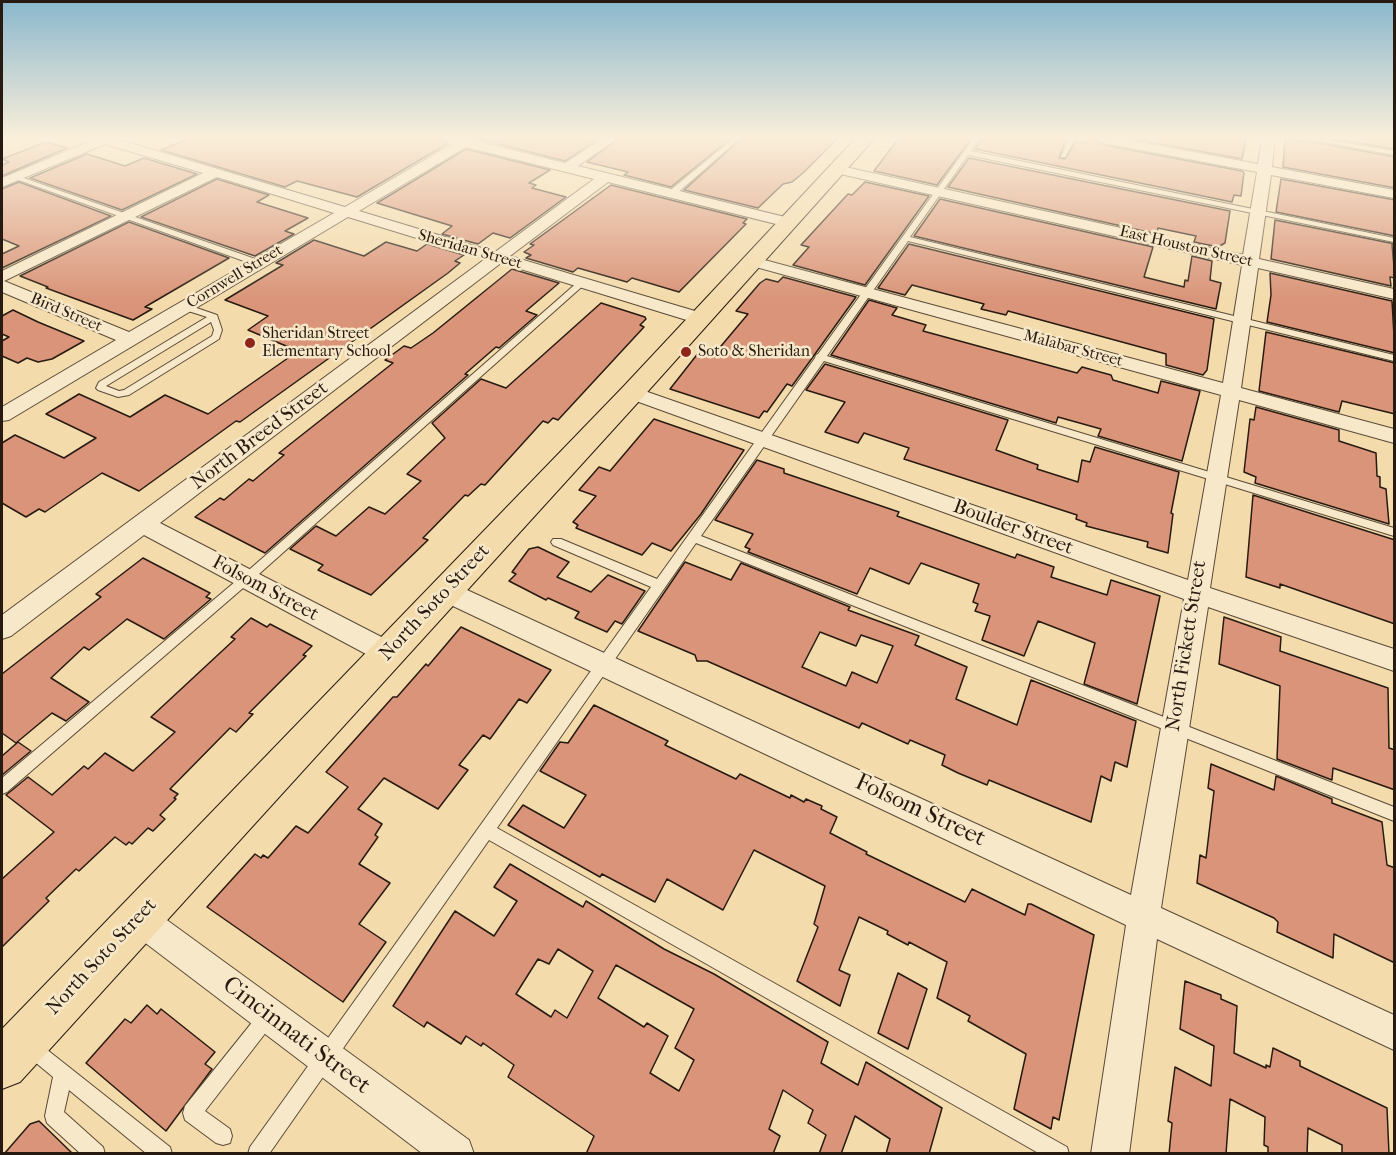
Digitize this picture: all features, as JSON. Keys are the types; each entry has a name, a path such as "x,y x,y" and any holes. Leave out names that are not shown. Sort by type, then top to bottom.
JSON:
{"main road":[{"name":"North Soto Street","path":"12,1053 632,393 814,193"}],"street":[{"path":"2,277 174,193"},
{"name":"Sheridan Street","path":"281,193 699,318"},
{"name":"Cornwell Street","path":"2,416 375,193"},
{"name":"North Breed Street","path":"2,629 584,193"},
{"path":"666,193 788,222"},
{"name":"East Houston Street","path":"942,193 1395,294"},
{"name":"North Fickett Street","path":"1110,1154 1144,915 1231,391 1261,193"},
{"name":"Malabar Street","path":"751,261 1395,436"},
{"name":"Bird Street","path":"2,286 130,339"},
{"name":"Boulder Street","path":"632,393 1196,593 1395,660"},
{"name":"Folsom Street","path":"142,524 388,653"},
{"name":"Folsom Street","path":"445,591 1395,1033"},
{"name":"Cincinnati Street","path":"138,918 455,1154"}],"lane":[{"path":"59,193 258,263"},
{"path":"257,1154 864,293 937,193"},
{"path":"1165,193 1395,240"},
{"path":"904,238 1395,358"},
{"path":"2,788 246,579 582,283"},
{"path":"185,307 214,316"},
{"path":"214,316 218,330 216,337 126,393 118,394 101,388 102,384 214,316"},
{"path":"819,357 1395,532"},
{"path":"692,537 1395,814"},
{"path":"556,542 658,585"},
{"path":"486,830 1060,1154"},
{"path":"223,1136 192,1113 268,1015"},
{"path":"12,1053 63,1073 162,1154"},
{"path":"63,1073 54,1116 96,1154"}],"building":[{"path":"2,193 48,193 111,216 2,268 2,254 19,246 2,239"},
{"path":"73,193 158,193 122,210"},
{"path":"189,193 262,193 269,195 257,202 308,218 285,231 294,234 255,256 141,217"},
{"path":"342,193 364,193 357,197"},
{"path":"394,193 551,193 566,197 510,238 493,233 478,244 442,234 452,226 377,203"},
{"path":"600,193 643,193 747,219 743,223 746,224 679,292 632,278 627,282 578,268 573,272 526,258 531,255 524,252 534,245 530,244"},
{"path":"696,193 774,193 758,208"},
{"path":"854,193 915,193 929,196 865,285 793,265 809,247 801,245 848,194"},
{"path":"974,193 1141,193 1230,211 1225,243 1218,247 1194,242 1196,236 1158,228 1157,234"},
{"path":"1188,193 1241,193 1241,196 1234,195 1232,202"},
{"path":"1279,193 1356,193 1395,200 1395,236 1276,212"},
{"path":"940,199 1153,247 1144,277 1184,287 1185,280 1188,281 1192,256 1212,261 1210,280 1221,283 1216,309 914,236"},
{"path":"1275,220 1395,244 1392,245 1395,278 1390,277 1391,286 1271,259"},
{"path":"129,222 229,258 145,307 152,309 133,320 20,276"},
{"path":"314,240 364,256 386,242 417,251 427,244 464,255 455,261 460,263 448,273 240,422 236,421 139,491 102,473 45,512 39,509 26,517 2,503 2,443 15,435 64,458 96,438 46,414 79,394 130,417 165,395 208,414 298,351 248,330 268,316 225,300 283,265 276,263"},
{"path":"909,244 1214,319 1207,370 1203,375 1166,365 1166,354 1008,311 1006,315 981,309 984,304 912,285 905,295 878,288"},
{"path":"512,269 559,283 526,311 537,315 465,374 468,375 265,553 195,517 220,498 224,500 249,479 253,481 284,455 279,453 393,363 385,360 404,346 411,348 433,333"},
{"path":"1270,273 1392,301 1395,353 1267,322 1271,295"},
{"path":"783,277 856,297 792,386 787,384 767,412 764,411 759,418 670,389 703,347 716,352 748,314 736,311 760,283 766,279 778,282"},
{"path":"869,300 897,308 892,315 926,325 923,331 1077,373 1082,367 1111,375 1113,380 1158,393 1161,381 1200,391 1182,461 1098,436 1101,429 1058,417 1056,423 831,355"},
{"path":"601,303 645,317 646,319 640,325 644,327 558,420 553,418 548,423 543,421 485,485 481,484 468,496 465,495 423,538 428,540 371,595 318,570 323,565 290,549 316,526 336,536 369,507 385,514 421,481 407,474 445,438 432,423 481,379 506,388"},
{"path":"13,310 84,341 52,359 38,362 27,358 18,363 2,356 2,341 9,337 2,334 2,316"},
{"path":"1266,332 1395,363 1395,414 1342,401 1339,412 1259,391"},
{"path":"825,364 1008,420 996,450 1038,465 1037,469 1078,482 1082,460 1090,462 1095,447 1179,472 1171,513 1173,514 1168,553 1147,547 1148,542 1086,526 1087,523 1076,519 1077,515 904,459 909,448 864,433 858,443 825,432 845,402 806,390"},
{"path":"1256,407 1339,430 1339,441 1376,453 1380,487 1386,489 1389,524 1255,483 1256,477 1244,472 1250,419 1254,420"},
{"path":"654,419 744,450 701,514 671,551 652,543 642,555 576,528 578,525 573,522 596,496 579,490 599,467 610,471"},
{"path":"757,460 784,469 784,473 899,512 897,516 1015,558 1017,554 1054,567 1051,577 1107,595 1111,580 1160,596 1137,704 1084,684 1095,643 1038,621 1024,656 982,640 990,616 975,611 978,604 973,602 979,584 921,563 909,584 870,568 857,594 748,552 750,549 745,547 753,534 715,520"},
{"path":"1253,495 1395,540 1395,624 1280,584 1280,588 1246,577"},
{"path":"538,547 569,562 557,577 591,592 608,575 645,591 622,624 615,621 607,632 575,618 579,612 548,598 546,600 509,581 516,574 512,572 529,549"},
{"path":"143,558 210,593 206,597 211,599 164,639 127,619 89,650 84,647 51,678 89,702 66,721 52,713 16,743 2,733 2,674 101,597 96,594"},
{"path":"685,562 731,580 741,563 850,607 848,610 919,636 915,645 967,667 956,699 1017,725 1031,680 1136,721 1127,767 1115,762 1111,781 1101,776 1091,822 989,780 987,785 958,773 942,765 945,755 910,740 908,744 862,723 859,728 707,661 697,661 695,655 638,631","holes":["820,632 856,646 861,635 893,646 877,683 852,672 846,686 802,667"]},
{"path":"1224,617 1281,637 1280,651 1388,688 1389,748 1395,750 1395,790 1333,768 1332,780 1277,759 1280,686 1219,664"},
{"path":"251,618 267,627 270,624 312,646 303,655 306,656 249,713 253,714 236,732 230,728 170,789 178,794 174,798 176,799 160,815 165,819 153,831 148,828 132,844 129,842 126,845 115,837 79,871 76,869 46,898 49,901 2,947 2,879 54,832 6,795 28,777 52,795 84,766 88,769 105,753 133,771 175,732 151,717 235,639 231,637"},
{"path":"461,627 551,670 527,703 519,699 490,739 483,735 459,765 468,770 438,809 384,778 358,809 382,824 375,835 378,837 359,864 390,883 359,924 386,942 343,1002 207,907 255,854 261,858 263,855 268,858 296,826 308,833 348,787 326,772 393,697 397,697 426,664 428,666"},
{"path":"594,705 668,741 665,745 736,779 740,774 790,798 791,795 804,802 806,799 822,806 821,809 837,817 830,833 867,852 866,854 965,902 972,889 1025,915 1028,904 1031,904 1094,935 1059,1120 1053,1117 1051,1129 1014,1109 1026,1054 968,1021 970,1016 937,998 947,962 909,942 908,945 887,934 888,931 859,917 839,970 850,975 840,1006 797,981 818,927 814,924 825,886 754,850 723,910 667,879 655,902 602,874 600,877 508,825 523,805 564,828 586,795 540,771 560,742 568,743"},
{"path":"18,742 31,751 2,775 2,756"},
{"path":"1211,764 1274,790 1276,776 1332,799 1332,803 1382,822 1387,865 1395,868 1395,963 1334,934 1333,958 1277,932 1278,922 1274,918 1197,883 1200,855 1206,858 1214,791 1208,788"},
{"path":"510,864 583,907 586,901 664,949 714,974 828,1042 821,1063 858,1085 866,1062 942,1108 929,1154 886,1154 890,1139 855,1116 841,1154 819,1154 826,1135 808,1123 813,1110 783,1090 769,1129 780,1136 773,1154 586,1154 594,1136 508,1077 514,1065 483,1043 481,1046 466,1036 461,1044 427,1022 424,1027 393,1006 455,911 494,936 517,901 494,887","holes":["558,949 593,971 567,1018 555,1010 551,1017 516,994 538,959 549,964","616,965 694,1009 675,1048 694,1060 679,1091 650,1073 668,1036 647,1023 644,1027 598,998"]},
{"path":"898,973 927,989 908,1049 878,1033"},
{"path":"1185,981 1221,995 1221,999 1237,1006 1234,1053 1266,1068 1266,1065 1270,1067 1273,1048 1300,1061 1300,1066 1387,1108 1389,1154 1342,1154 1342,1145 1308,1128 1307,1154 1268,1154 1268,1147 1264,1145 1265,1117 1230,1099 1226,1154 1169,1154 1172,1123 1168,1121 1175,1067 1211,1086 1214,1046 1180,1029"},
{"path":"147,1005 157,1014 161,1009 215,1052 205,1064 212,1069 166,1131 86,1063 125,1019 131,1023"},
{"path":"39,1121 73,1154 4,1154 30,1124"}],"place":[{"name":"Sheridan Street Elementary School","path":"250,343"},
{"name":"Soto & Sheridan","path":"686,352"}]}
